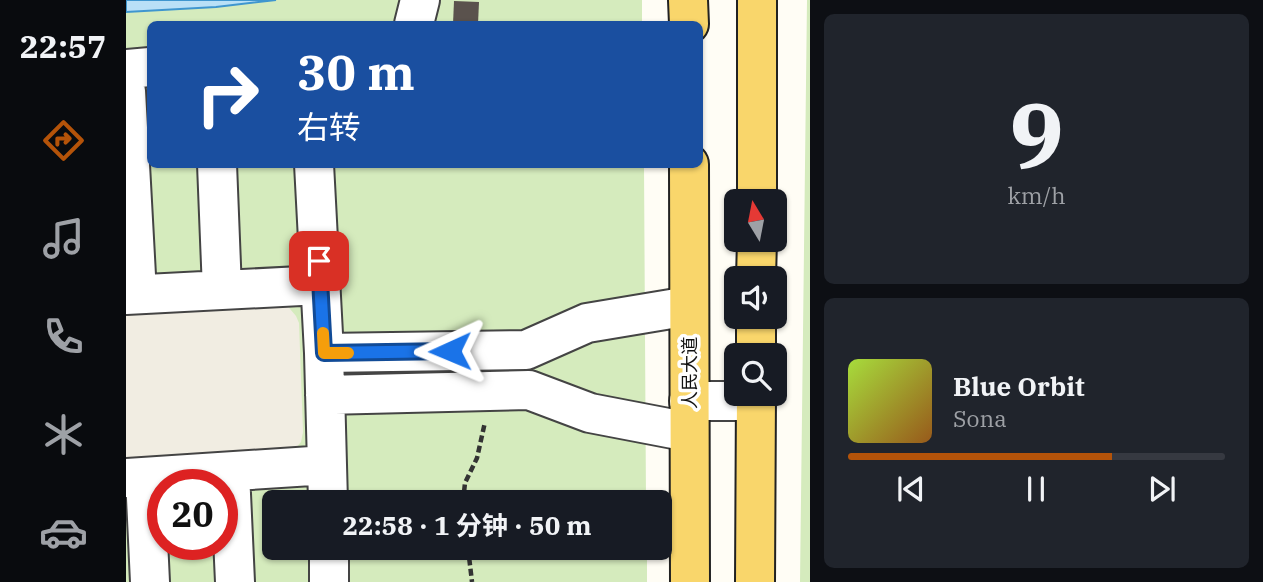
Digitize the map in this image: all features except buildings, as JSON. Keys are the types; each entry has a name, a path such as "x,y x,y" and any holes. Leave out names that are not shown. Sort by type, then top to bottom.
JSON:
{"main road":[{"path":"688,0 688,21"},
{"path":"757,0 757,189"},
{"name":"人民大道","path":"689,168 690,582"},
{"path":"755,582 756,406"}],"lane":[{"path":"415,21 420,0"},
{"path":"126,69 147,67"},
{"path":"126,91 132,295 320,285"},
{"path":"217,168 222,290"},
{"path":"238,473 327,484 324,353 314,168"},
{"path":"324,353 526,350 587,323 689,306"},
{"path":"325,395 528,390 590,413 689,417 728,406"},
{"path":"136,478 150,582"},
{"path":"234,560 235,582"},
{"path":"329,560 330,582"}],"path":[{"path":"464,490 477,458 492,391"},
{"path":"469,560 471,582"}],"green space":[{"path":"126,0 642,0 642,21 147,21 147,168 644,168 646,490 262,490 262,560 647,560 647,582 126,582"},
{"path":"807,0 810,0 810,582 800,582"}],"shaded area":[{"path":"285,303 299,323 303,432 301,442 294,450 126,463 126,311"}],"water":[{"path":"126,0 276,0 216,7 126,12"}],"slow traffic":[{"path":"323,333 324,353 348,353"}],"route":[{"path":"319,261 324,353 450,351"}]}
